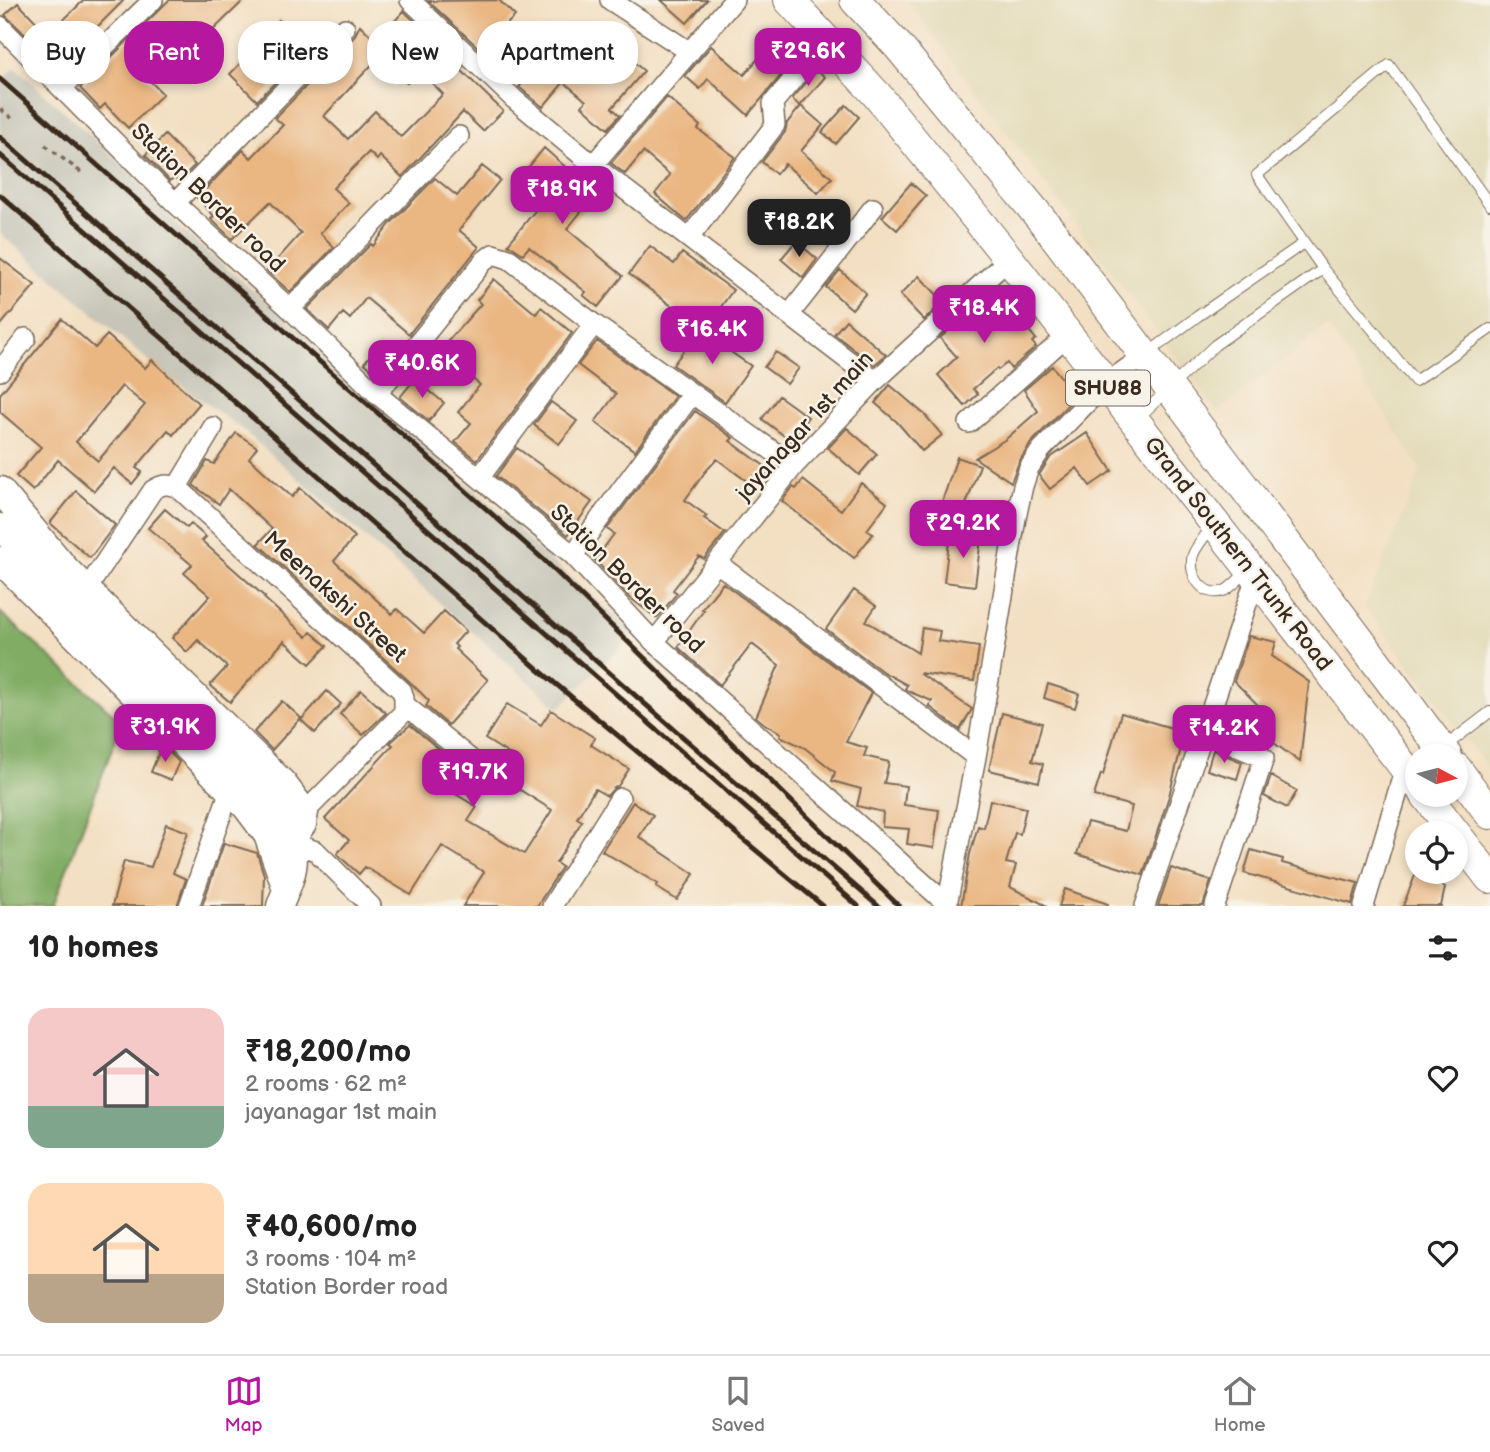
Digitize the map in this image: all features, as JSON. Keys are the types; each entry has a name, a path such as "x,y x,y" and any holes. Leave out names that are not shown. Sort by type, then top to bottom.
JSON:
{"main road":[{"name":"Grand Southern Trunk Road","path":"789,0 877,95 1009,259 1405,769"},
{"name":"Grand Southern Trunk Road","path":"855,0 898,46 1047,226 1437,744"},
{"name":"Grand Southern Trunk Road","path":"1468,785 1490,814"},
{"path":"1435,807 1446,821"},
{"path":"1468,850 1490,878"}],"street":[{"path":"62,88 153,0"},
{"path":"410,0 514,99 593,165 876,381"},
{"path":"610,0 690,52"},
{"path":"593,165 734,0"},
{"name":"Station Border road","path":"0,26 175,203 377,394 573,555 654,642 948,905"},
{"path":"689,239 775,125 773,103 826,40"},
{"path":"175,203 291,84"},
{"path":"290,309 459,136"},
{"path":"789,315 873,208"},
{"path":"377,394 484,261 494,254 509,259 594,324 794,466"},
{"name":"jayanagar 1st main","path":"654,642 794,466 876,381 1009,259"},
{"path":"480,477 594,324"},
{"path":"969,423 1068,335"},
{"path":"0,370 26,338"},
{"path":"948,905 1023,486 1029,468 1041,450 1105,384 1146,355"},
{"path":"573,555 692,394"},
{"path":"87,589 153,490 168,484 177,487 213,427"},
{"name":"Meenakshi Street","path":"177,487 402,691 405,705 497,781"},
{"path":"0,490 87,589 283,783 305,812"},
{"path":"0,527 253,785 284,822 292,841 293,868 283,897"},
{"path":"0,560 251,814 267,835 283,897"},
{"path":"717,563 976,757"},
{"path":"1145,906 1253,573"},
{"path":"292,841 303,824 305,812 404,712 405,705"},
{"path":"1203,733 1264,758 1216,906"},
{"path":"189,906 230,790"},
{"path":"1364,906 1405,793"},
{"path":"552,906 620,798"},
{"path":"292,841 316,851 371,906"}],"lane":[{"path":"1490,205 1389,65 1257,175 1323,269 1415,381 1490,329"},
{"path":"1146,355 1304,243"},
{"path":"1134,421 1216,345 1323,269"},
{"path":"1214,523 1193,555 1192,570 1195,580 1206,590 1215,592 1227,589 1253,573"},
{"path":"1461,744 1490,712"}],"path":[{"path":"0,109 13,119"},
{"path":"45,145 82,173"}],"shaded area":[{"path":"907,0 1490,0 1490,771 1365,607 1421,470 1328,325 1217,412"},
{"path":"15,67 21,72 21,84 34,84 126,168 182,230 314,342 455,474 513,523 536,548 635,633 559,708 242,429 158,369 0,233 0,84"}],"green space":[{"path":"0,612 122,722 53,906 0,906"}],"building":[{"path":"84,0 124,0 103,21 62,21"},
{"path":"169,0 244,0 223,21 148,21"},
{"path":"499,0 515,16 510,21 477,21 477,46 463,33 463,21 450,21 428,1"},
{"path":"661,0 707,0 687,23"},
{"path":"18,3 35,21 21,21 21,30 5,15"},
{"path":"404,11 414,21 395,21"},
{"path":"360,25 367,32 367,70 324,116 348,139 375,111 401,137 443,94 433,84 463,84 463,72 503,111 483,131 463,112 402,177 380,156 377,160 369,152 333,188 349,203 320,233 334,247 290,292 267,271 301,233 270,202 232,239 211,219 214,216 197,198 243,150 251,158 283,125 275,118 308,84 353,84 353,38"},
{"path":"772,32 798,55 748,115 708,79 700,89 685,76 711,46 744,75 764,52 759,47"},
{"path":"124,44 124,84 153,84 163,94 128,128 105,104 100,109 80,88 84,84 110,84 110,58"},
{"path":"238,66 238,82 230,74"},
{"path":"638,66 644,71 638,78"},
{"path":"817,70 825,77 800,106 792,99"},
{"path":"240,84 274,84 257,101"},
{"path":"522,84 562,84 543,107 519,87"},
{"path":"566,84 633,84 612,108 620,115 608,129 582,106 586,101"},
{"path":"667,97 700,126 698,129 735,157 686,221 655,194 670,175 643,152 625,174 611,163"},
{"path":"846,105 859,117 836,144 822,132"},
{"path":"801,106 823,125 801,151 832,178 818,193 785,164 776,174 762,162"},
{"path":"165,135 195,165 179,181 174,177 170,181 145,155"},
{"path":"544,148 570,171 573,168 599,190 567,229 623,276 598,307 583,295 586,292 529,247 523,254 508,244 539,206 514,185"},
{"path":"482,166 500,180 459,230 479,247 409,334 366,298 350,319 343,313 329,330 307,309 371,244 373,246 391,223 435,178 457,196"},
{"path":"911,183 926,196 897,230 882,217"},
{"path":"796,241 817,259 803,278 781,259"},
{"path":"650,246 674,264 682,253 733,290 704,330 629,274"},
{"path":"0,258 35,285 0,326"},
{"path":"840,270 866,293 852,309 826,287"},
{"path":"919,276 944,302 924,320 900,295"},
{"path":"494,279 536,314 541,307 572,333 477,460 455,442 471,423 458,412 480,385 439,351 481,304 477,300"},
{"path":"995,289 1036,339 1032,342 1036,347 1011,369 1007,363 998,370 997,368 973,389 978,394 965,406 938,375 957,357 940,338"},
{"path":"62,319 95,348 107,335 145,368 152,360 199,404 173,435 168,430 136,468 142,472 132,484 114,468 94,491 58,460 33,491 16,476 41,447 0,412 0,394","holes":["122,386 145,405 98,461 76,442"]},
{"path":"846,320 886,355 874,365 834,334"},
{"path":"699,330 751,366 725,402 673,365"},
{"path":"597,341 675,396 635,451 595,422 616,394 578,365"},
{"path":"379,346 391,357 377,374 364,363"},
{"path":"776,352 799,368 787,384 764,367"},
{"path":"1052,366 1076,396 1031,443 1011,482 975,458 1006,439 1038,411 1024,390"},
{"path":"415,379 444,403 429,421 400,397"},
{"path":"890,385 925,415 942,435 922,451 897,422 875,403"},
{"path":"779,396 808,417 791,441 762,419"},
{"path":"551,402 577,421 559,444 534,425"},
{"path":"695,411 733,438 730,441 770,470 756,488 717,459 705,472 685,500 725,533 704,559 699,556 673,590 677,593 657,618 629,597 595,560 614,534 607,529"},
{"path":"847,428 877,454 859,475 828,448"},
{"path":"236,433 257,447 249,458 292,497 300,488 355,537 334,561 392,614 397,609 424,633 444,611 466,631 454,644 457,647 455,649 488,680 448,725 426,706 429,701 410,682 258,544 272,529 229,489 219,504 193,485 207,461 214,464"},
{"path":"1087,433 1112,471 1090,486 1077,468 1050,489 1039,475 1050,458"},
{"path":"517,448 592,502 568,535 496,476"},
{"path":"957,457 980,465 959,524 937,517"},
{"path":"803,480 841,510 861,483 887,503 867,530 873,534 854,558 782,501 793,487 796,489"},
{"path":"76,491 115,525 90,558 50,523"},
{"path":"165,509 187,528 191,524 206,537 202,541 307,637 311,632 327,646 310,664 284,641 230,702 210,685 227,667 198,640 187,652 172,638 210,596 184,573 192,565 148,528"},
{"path":"950,534 981,538 975,586 944,582"},
{"path":"723,583 871,693 846,742 867,748 864,756 889,762 884,783 906,786 904,805 939,810 934,848 907,844 909,829 882,827 883,812 857,806 861,789 832,781 835,772 805,748 780,736 781,733 756,717 779,665 752,644 720,685 678,647 704,610 702,609"},
{"path":"854,590 876,606 866,621 918,653 922,628 940,631 938,641 979,647 974,681 919,673 972,709 960,730 929,706 932,701 905,689 907,685 883,672 826,629"},
{"path":"1249,636 1276,642 1272,656 1309,682 1300,762 1252,727 1259,706 1234,681"},
{"path":"1048,684 1079,694 1075,708 1044,698"},
{"path":"361,690 386,713 363,735 340,714"},
{"path":"327,691 341,704 315,733 301,720"},
{"path":"282,701 301,718 272,750 254,732"},
{"path":"507,704 541,725 551,710 595,738 591,745 629,769 618,786 607,796 595,789 577,818 582,821 556,863 562,867 537,906 463,906 484,872 442,846 411,895 365,867 359,874 337,854 349,840 325,819 393,745 390,743 410,725 470,775 454,793 477,807 468,821 524,854 552,810 509,783 507,775 517,759 485,739"},
{"path":"1002,713 1042,723 1032,761 1043,764 1039,782 989,770"},
{"path":"1121,713 1185,732 1169,796 1143,875 1077,854 1087,822 1126,831 1132,806 1094,796"},
{"path":"162,745 179,762 171,780 151,772"},
{"path":"1213,750 1242,762 1237,779 1207,770"},
{"path":"1271,776 1297,791 1287,808 1264,796"},
{"path":"990,800 1026,808 1020,834 1015,833 1006,863 1016,865 1010,887 1047,906 961,906 970,854 978,826 984,828"},
{"path":"633,802 653,815 639,837 694,874 677,900 656,887 658,884 602,851"},
{"path":"166,824 188,832 173,873 186,879 177,906 112,906 124,861 151,867"},
{"path":"224,843 257,853 264,875 263,906 202,906"},
{"path":"1251,850 1283,859 1282,863 1358,883 1352,904 1244,873"},
{"path":"1171,868 1211,881 1203,906 1158,906"},
{"path":"1412,884 1440,884 1445,888 1441,906 1403,906"},
{"path":"1065,889 1108,904 1059,906"}],"railway":[{"path":"0,79 544,560 899,906"},
{"path":"0,137 878,906"},
{"path":"0,155 858,906"},
{"path":"0,195 539,670 823,906"}]}
